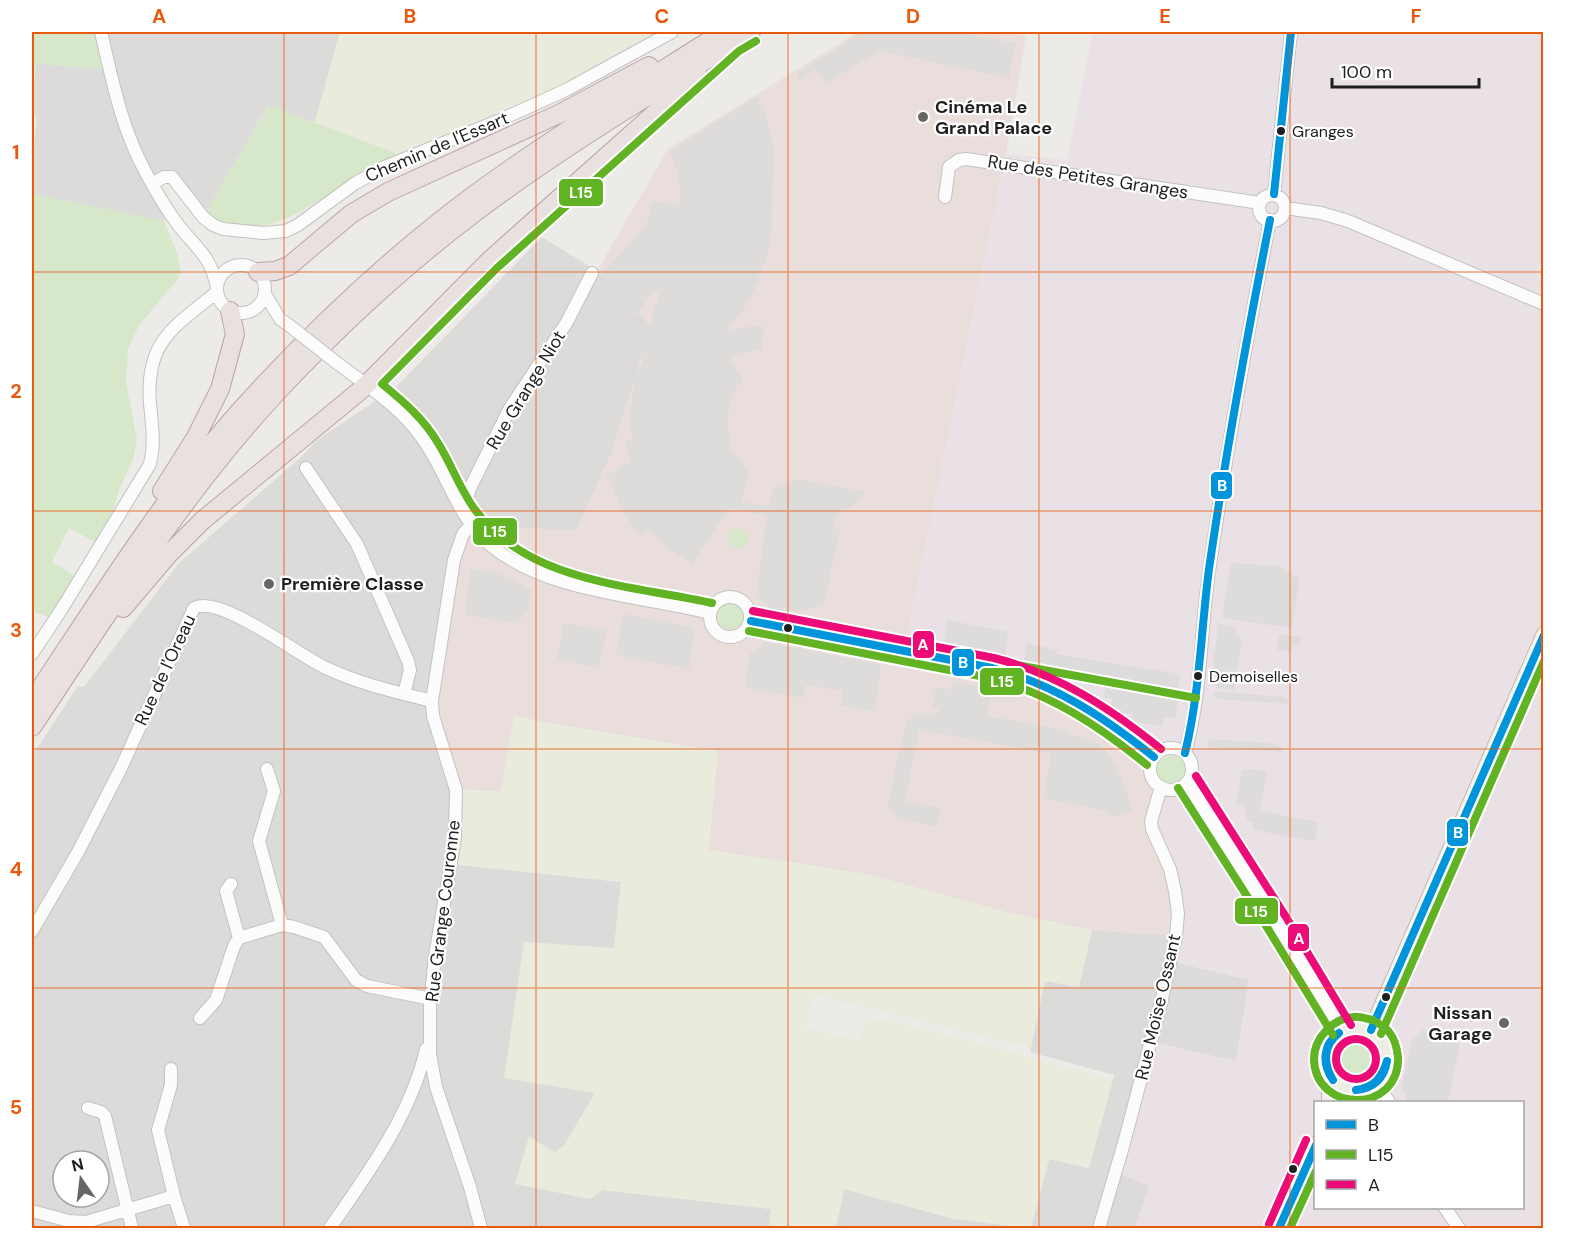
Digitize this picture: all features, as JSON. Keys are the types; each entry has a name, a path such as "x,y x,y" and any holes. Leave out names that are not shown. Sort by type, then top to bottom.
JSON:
{"highway":[{"path":"258,272 275,271 289,266 351,214 388,192 561,113 629,76 726,35 751,32"},
{"path":"88,643 128,603 168,555 203,520 366,385 490,260 726,35"},
{"path":"32,700 186,476 239,412 295,352 379,272 438,222 581,122 726,35"},
{"path":"32,727 159,539 216,463 277,392 360,309 440,240 509,188 589,134 726,35"},
{"path":"117,574 162,490 214,404 234,342 234,310"}],"main road":[{"path":"1371,1030 1544,634"},
{"path":"1329,1101 1330,1077 1325,1064 1325,1054 1334,1036 1342,1030 1362,1027 1371,1030 1384,1042 1388,1059 1383,1076 1377,1083 1362,1090 1353,1090 1336,1083 1330,1077"},
{"path":"1343,1101 1353,1090"},
{"path":"1279,1228 1314,1149"},
{"path":"1284,1228 1290,1220 1314,1167"}],"street":[{"path":"101,32 124,124 152,184 177,223 208,258 214,271 217,289 234,310"},
{"name":"Chemin de l'Essart","path":"152,184 164,177 172,177 203,217 223,229 263,233 286,231 298,225 349,187 382,168 500,120 566,90 672,32"},
{"path":"1274,195 1291,32"},
{"name":"Rue des Petites Granges","path":"945,197 949,167 959,159 966,159 1260,203"},
{"path":"1274,195 1281,198 1285,208 1279,219 1270,220 1260,212 1260,203 1265,196 1274,195"},
{"path":"1285,208 1320,213 1348,221 1544,304"},
{"path":"1185,753 1197,700 1204,603 1216,521 1243,356 1270,220"},
{"path":"208,258 258,272 265,286 261,302 234,310"},
{"path":"32,654 74,590 150,464 153,452 151,370 156,352 171,329 217,289 223,274 235,266"},
{"name":"Rue Grange Niot","path":"460,507 465,503 471,486 510,408 567,322 592,273"},
{"path":"264,294 285,323"},
{"path":"196,309 264,314 285,323 366,385 405,417 422,437 460,507 488,543 503,555 554,579 710,613"},
{"path":"306,468 348,528 408,661 410,670 404,694"},
{"name":"Rue Grange Couronne","path":"472,524 463,534 454,560 432,701 433,716 456,790 456,806 455,838 435,956 429,1037 432,1074 470,1187 481,1228"},
{"path":"727,596 735,597 746,603 751,621 743,633 737,637 723,636 712,626 710,613 713,605 719,599 727,596"},
{"name":"Rue de l'Oreau","path":"32,931 78,852 121,768 194,608 206,605 240,618 326,668 354,680 432,701"},
{"path":"751,621 992,668 1027,678 1055,691 1114,726 1154,757"},
{"path":"1169,748 1185,753 1191,764 1191,774 1187,782 1172,790 1161,787 1152,778 1150,772 1154,757 1162,750 1169,748"},
{"path":"267,770 274,791 259,841 282,925"},
{"path":"1187,782 1342,1030"},
{"name":"Rue Moïse Ossant","path":"1099,1228 1141,1081 1176,936 1178,914 1175,891 1170,870 1152,829 1151,821 1161,787"},
{"path":"231,884 226,891 239,938"},
{"path":"200,1018 216,1000 234,946 239,938 282,925 324,937 356,981 367,986 431,999"},
{"path":"330,1228 373,1166 418,1080 429,1037"},
{"path":"171,1070 171,1085 158,1130 184,1228"},
{"path":"418,1080 432,1074"},
{"path":"1377,1083 1388,1101"},
{"path":"88,1108 101,1112 105,1116 132,1228"},
{"path":"32,1211 69,1221 86,1222 174,1196"},
{"path":"1446,1209 1459,1228"}],"shaded area":[{"path":"92,32 340,32 315,122 268,106 203,217 172,177 152,184 167,209 164,221 32,194 32,160 37,119 32,111 32,103 36,63 103,70"},
{"path":"340,32 662,32 512,110 398,154 315,122"},
{"path":"858,32 1008,32 1026,36 1006,154 904,650 1047,687 1154,757 1150,772 1157,784 1170,869 1176,936 1092,930 1013,914 867,874 709,850 717,751 514,717 501,791 456,790 433,716 451,574 472,524 576,531 612,452 651,326 597,271 668,149"},
{"path":"864,32 954,32 1016,43 1009,78 880,51 826,83 816,69 800,80 798,73"},
{"path":"1093,32 1543,32 1543,1228 1135,1228 1149,1186 1115,1172 1151,1042 1236,1061 1249,980 1171,961 1178,914 1152,829 1161,787 1172,790 1187,782 1191,774 1189,758 1178,749 1169,748 1156,754 1047,687 904,650 1006,154 1067,160"},
{"path":"758,96 765,111 774,151 771,234 767,256 758,278 760,280 743,310 728,326 732,330 753,326 764,327 761,350 750,351 730,359 743,381 737,386 730,400 727,426 730,450 741,460 749,473 742,501 754,505 770,506 773,488 798,479 865,492 856,503 835,516 833,525 840,529 824,606 805,610 782,611 771,608 761,600 757,591 767,515 730,507 692,564 669,549 648,529 642,534 635,531 607,475 631,462 624,442 632,439 630,414 634,386 632,382 643,360 642,351 659,294 655,290 625,329 602,315 619,293 601,275 643,229 649,217 652,201 681,205 679,178 671,151"},
{"path":"542,237 597,271 651,326 612,452 576,531 535,529 456,790 452,864 621,882 614,949 524,942 596,1092 565,1144 555,1153 529,1136 603,1190 772,1209 769,1228 32,1228 32,756 78,686 84,687 179,563 299,459 317,440 395,388"},
{"path":"255,509 277,520 266,543 303,563 297,585 285,580 290,570 272,562 267,571 249,563 237,586 289,612 291,607 300,611 297,617 304,620 297,634 213,593"},
{"path":"1231,563 1278,566 1293,573 1292,576 1300,577 1292,628 1222,618"},
{"path":"470,569 501,573 531,589 528,609 520,620 514,623 465,615"},
{"path":"623,614 694,628 689,669 616,655"},
{"path":"947,620 1008,632 1005,656 944,643"},
{"path":"564,623 606,630 599,668 557,660"},
{"path":"1218,624 1236,627 1235,634 1242,639 1234,690 1216,688 1217,681 1212,680"},
{"path":"1279,634 1302,637 1300,645 1291,645 1290,652 1276,650"},
{"path":"765,642 881,664 875,711 840,706 843,691 806,685 803,698 745,687 750,653"},
{"path":"1026,643 1057,650 1056,654 1180,674 1176,718 1164,718 1162,726 1132,722 1132,714 1111,711 1112,699 1104,697 1105,687 1055,677 1055,671 1023,666"},
{"path":"954,682 991,689 987,716 1070,731 1069,738 1079,736 1096,742 1109,754 1118,769 1133,810 1111,817 1108,811 1044,799 1051,754 919,730 905,802 941,808 937,827 895,818 897,812 887,807 906,722 916,713 938,713 939,708 932,707 936,688 951,689"},
{"path":"1216,691 1284,697 1291,704 1217,699 1213,695"},
{"path":"514,716 718,751 709,850 867,874 1013,914 1092,930 1079,987 1045,981 1031,1048 813,995 806,1028 860,1040 867,1017 1113,1079 1089,1168 1049,1159 1031,1228 955,1219 844,1189 836,1228 769,1228 771,1209 603,1190 590,1199 515,1184 529,1136 555,1153 565,1144 595,1093 504,1078 524,942 614,948 621,882 452,864 456,790 501,791"},
{"path":"1209,739 1278,744 1283,752 1208,747"},
{"path":"1242,770 1267,771 1260,811 1318,822 1315,841 1253,830 1252,822 1248,822 1243,805 1236,805"},
{"path":"1092,930 1176,936 1171,961 1249,980 1236,1061 1151,1042 1116,1172 1149,1186 1135,1228 1031,1228 1049,1159 1089,1168 1114,1075 1030,1052 1045,981 1079,986"},
{"path":"1422,1030 1441,1034 1442,1041 1460,1044 1448,1101 1408,1101 1401,1088 1412,1040"},
{"path":"843,1189 955,1219 1023,1228 836,1228"}],"green space":[{"path":"32,32 92,32 103,70 36,63 32,103"},
{"path":"269,105 398,154 361,173 313,204 277,222 240,227 222,222 206,212"},
{"path":"32,194 164,221 177,253 181,271 177,280 139,325 128,350 126,382 137,440 133,460 120,487 112,513 95,542 69,528 52,562 78,578 49,617 32,611"},
{"path":"738,528 745,531 748,538 745,545 738,548 731,545 728,538 731,531"},
{"path":"731,601 741,605 745,615 741,625 731,629 721,625 717,615 721,605"},
{"path":"1171,756 1181,760 1185,770 1181,780 1171,784 1161,780 1157,770 1161,760"},
{"path":"1356,1035 1373,1042 1380,1059 1373,1076 1356,1083 1339,1076 1332,1059 1339,1042"}],"transit line":[{"name":"B","path":"1274,194 1291,32"},
{"name":"L15","path":"712,603 584,577 553,567 524,553 498,535 476,511 432,434 413,411 382,384 497,268 739,51 756,41"},
{"name":"B","path":"1185,753 1194,707 1209,569 1222,481 1270,220"},
{"name":"A","path":"753,611 994,658 1017,665 1062,683 1103,706 1161,749"},
{"name":"B","path":"751,621 992,668 1015,675 1078,703 1154,757"},
{"name":"L15","path":"749,631 990,678 1012,685 1054,702 1073,713 1111,737 1147,765"},
{"name":"B","path":"1371,1030 1544,635"},
{"name":"L15","path":"1381,1034 1544,661"},
{"name":"L15","path":"1011,664 1196,698"},
{"name":"A","path":"1196,776 1286,917 1351,1025"},
{"name":"L15","path":"1178,788 1333,1035"},
{"name":"L15","path":"1373,1020 1359,1017 1346,1018 1332,1025 1321,1037 1314,1059 1318,1077 1328,1090 1342,1098 1357,1100 1373,1097 1386,1089 1395,1076 1398,1057 1393,1038 1387,1029 1378,1023"},
{"name":"B","path":"1333,1080 1327,1068 1326,1055 1329,1043 1339,1033"},
{"name":"B","path":"1333,1080 1327,1068 1326,1055 1330,1043 1339,1033"},
{"name":"A","path":"1356,1039 1364,1040 1370,1045 1375,1051 1376,1059 1375,1067 1370,1073 1364,1078 1356,1079 1348,1078 1342,1073 1337,1067 1336,1059 1337,1051 1342,1045 1348,1040 1356,1039"},
{"name":"B","path":"1356,1090 1373,1085 1381,1078 1387,1061"},
{"name":"B","path":"1356,1090 1368,1087 1376,1081 1387,1061"},
{"name":"A","path":"1269,1224 1306,1140"},
{"name":"B","path":"1279,1228 1314,1149"},
{"name":"L15","path":"1290,1228 1314,1175"}],"place":[{"name":"Cinéma Le Grand Palace","path":"923,117"},
{"name":"Granges","path":"1281,131"},
{"name":"Première Classe","path":"269,584"},
{"name":"Demoiselles","path":"1198,676"},
{"name":"Nissan Garage","path":"1504,1023"}]}
